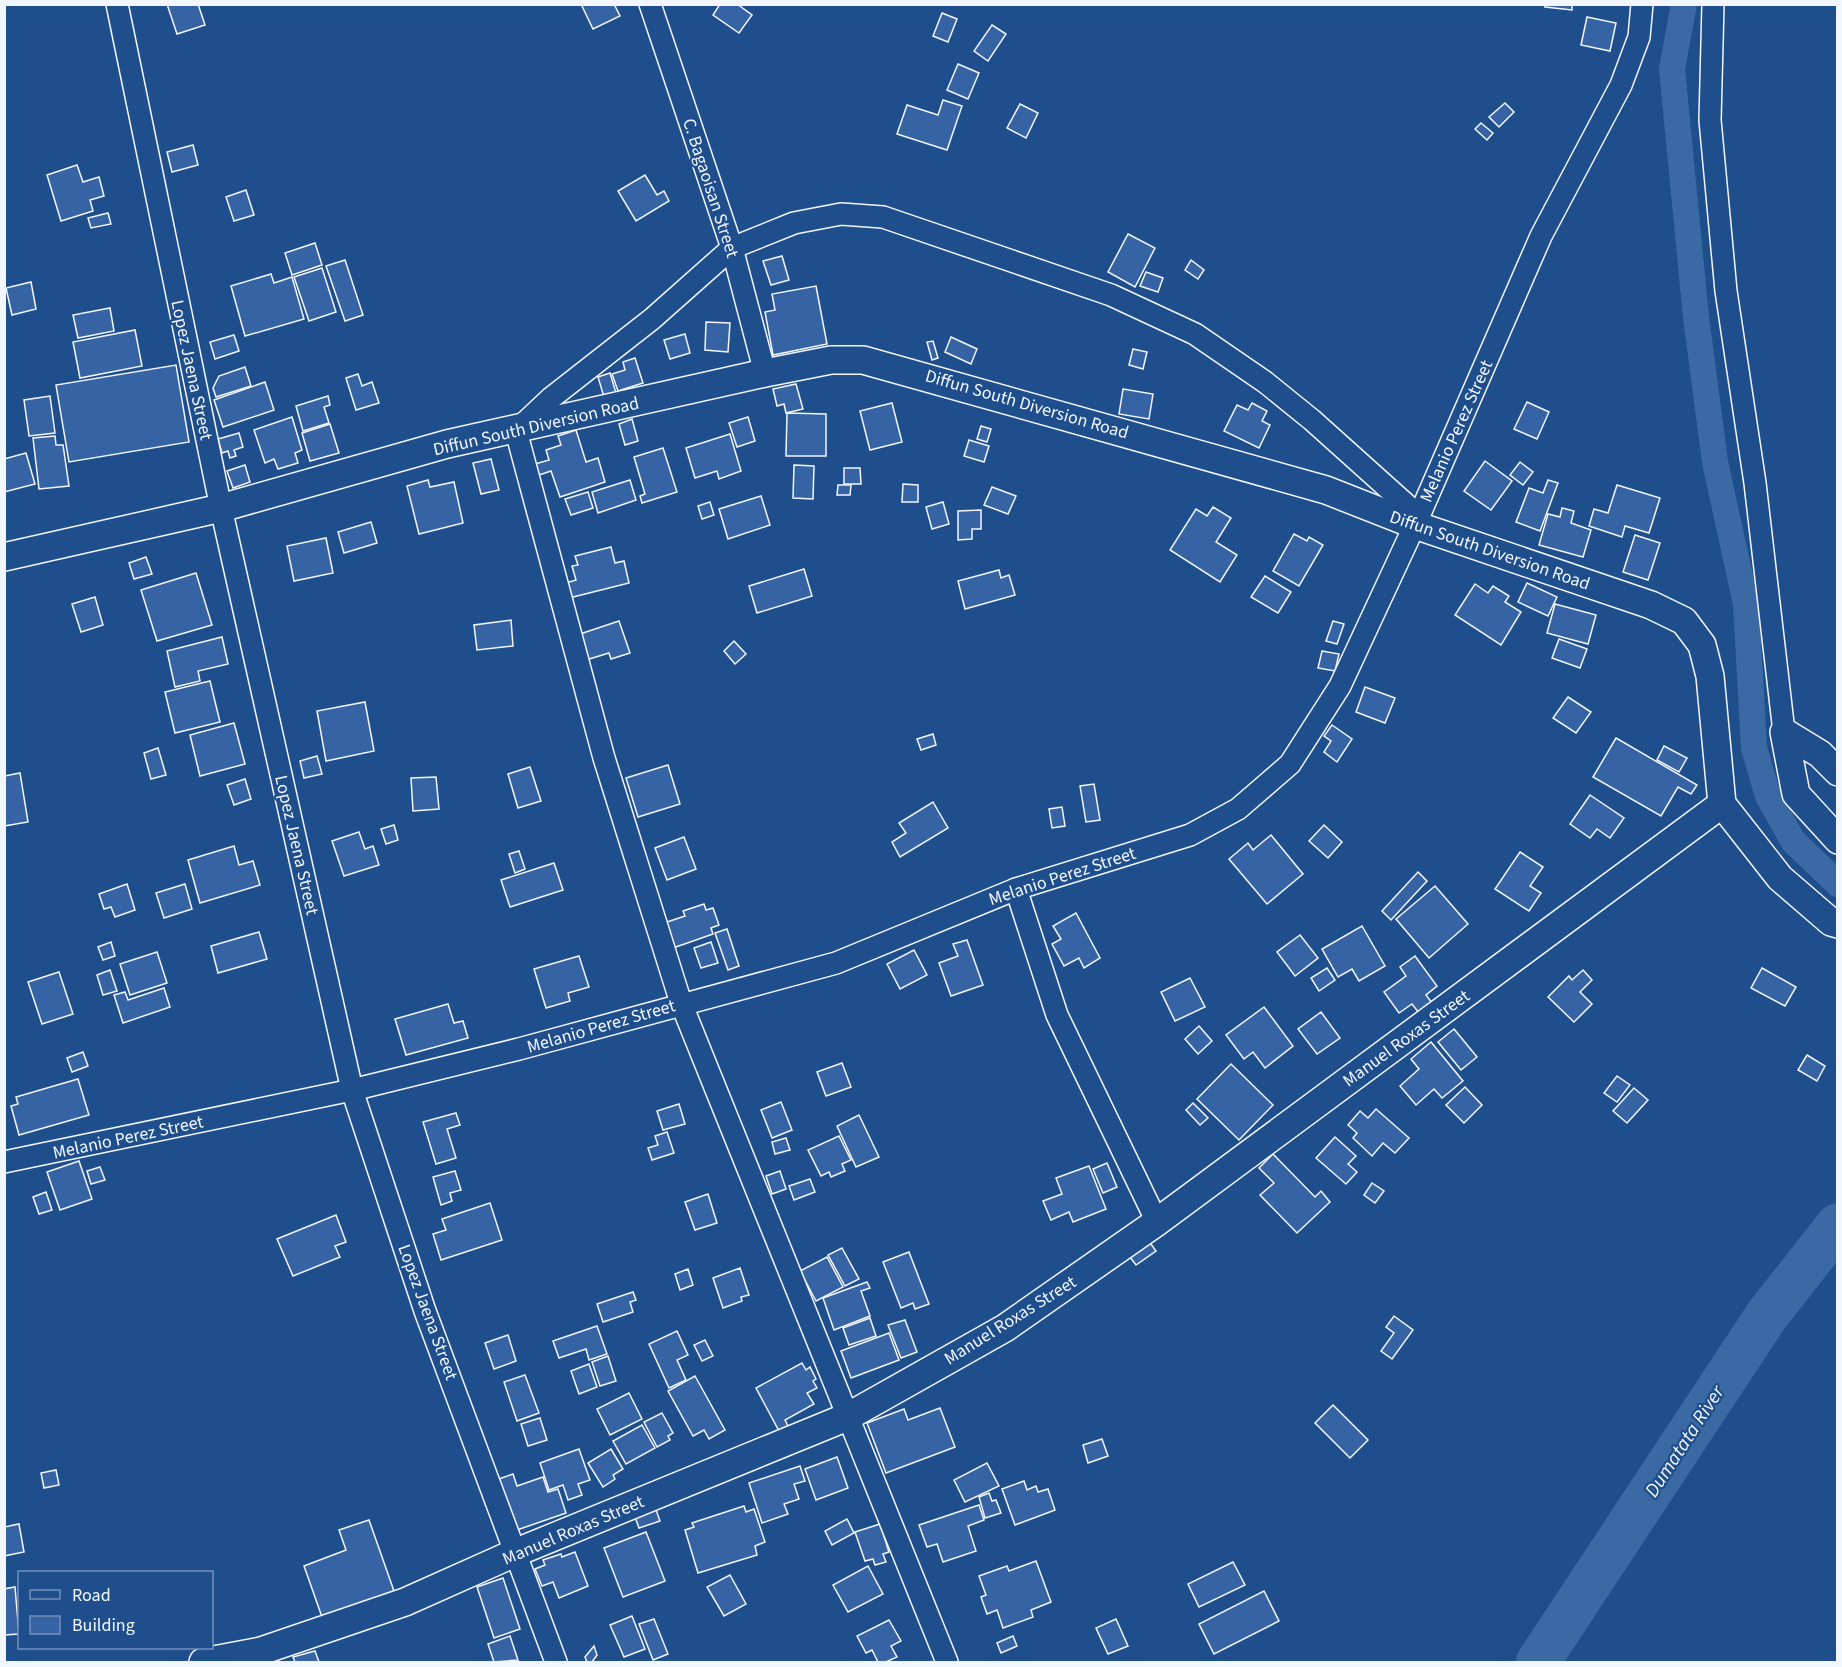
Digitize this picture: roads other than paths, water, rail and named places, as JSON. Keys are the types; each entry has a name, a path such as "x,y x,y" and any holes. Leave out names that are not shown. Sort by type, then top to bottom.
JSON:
{"street":[{"name":"Lopez Jaena Street","path":"117,4 221,507 352,1090 425,1311 517,1552 556,1662"},
{"name":"C. Bagaoisan Street","path":"650,4 732,248 765,374"},
{"name":"Melanio Perez Street","path":"5,1161 352,1090 519,1049 836,963 1016,888 1190,835 1238,809 1290,764 1340,686 1417,520 1541,236 1621,85 1639,37 1642,4"},
{"path":"1713,4 1710,120 1724,268 1755,483 1784,732 1796,794 1838,840"},
{"path":"947,1662 681,1004 604,758 516,431 551,398 652,319 732,248 794,223 841,214 883,217 1111,295 1195,334 1265,382 1312,420 1417,520"},
{"name":"Diffun South Diversion Road","path":"4,557 221,507 447,444 516,431 831,360 863,360 899,368 1326,490 1417,520 1651,605 1684,621 1702,645 1710,676 1722,804"},
{"path":"1784,732 1820,754 1838,772"},
{"path":"1722,804 1779,878 1831,922 1838,924"},
{"name":"Manuel Roxas Street","path":"203,1662 261,1651 405,1602 517,1552 847,1417 1005,1328 1157,1222 1722,804"},
{"path":"1016,888 1057,1015 1157,1222"}],"waterway":[{"path":"1684,4 1672,69 1696,317 1715,462 1746,604 1754,748 1768,796 1793,841 1838,884"},
{"name":"Dumatata River","path":"1538,1662 1767,1315 1838,1225"}]}
